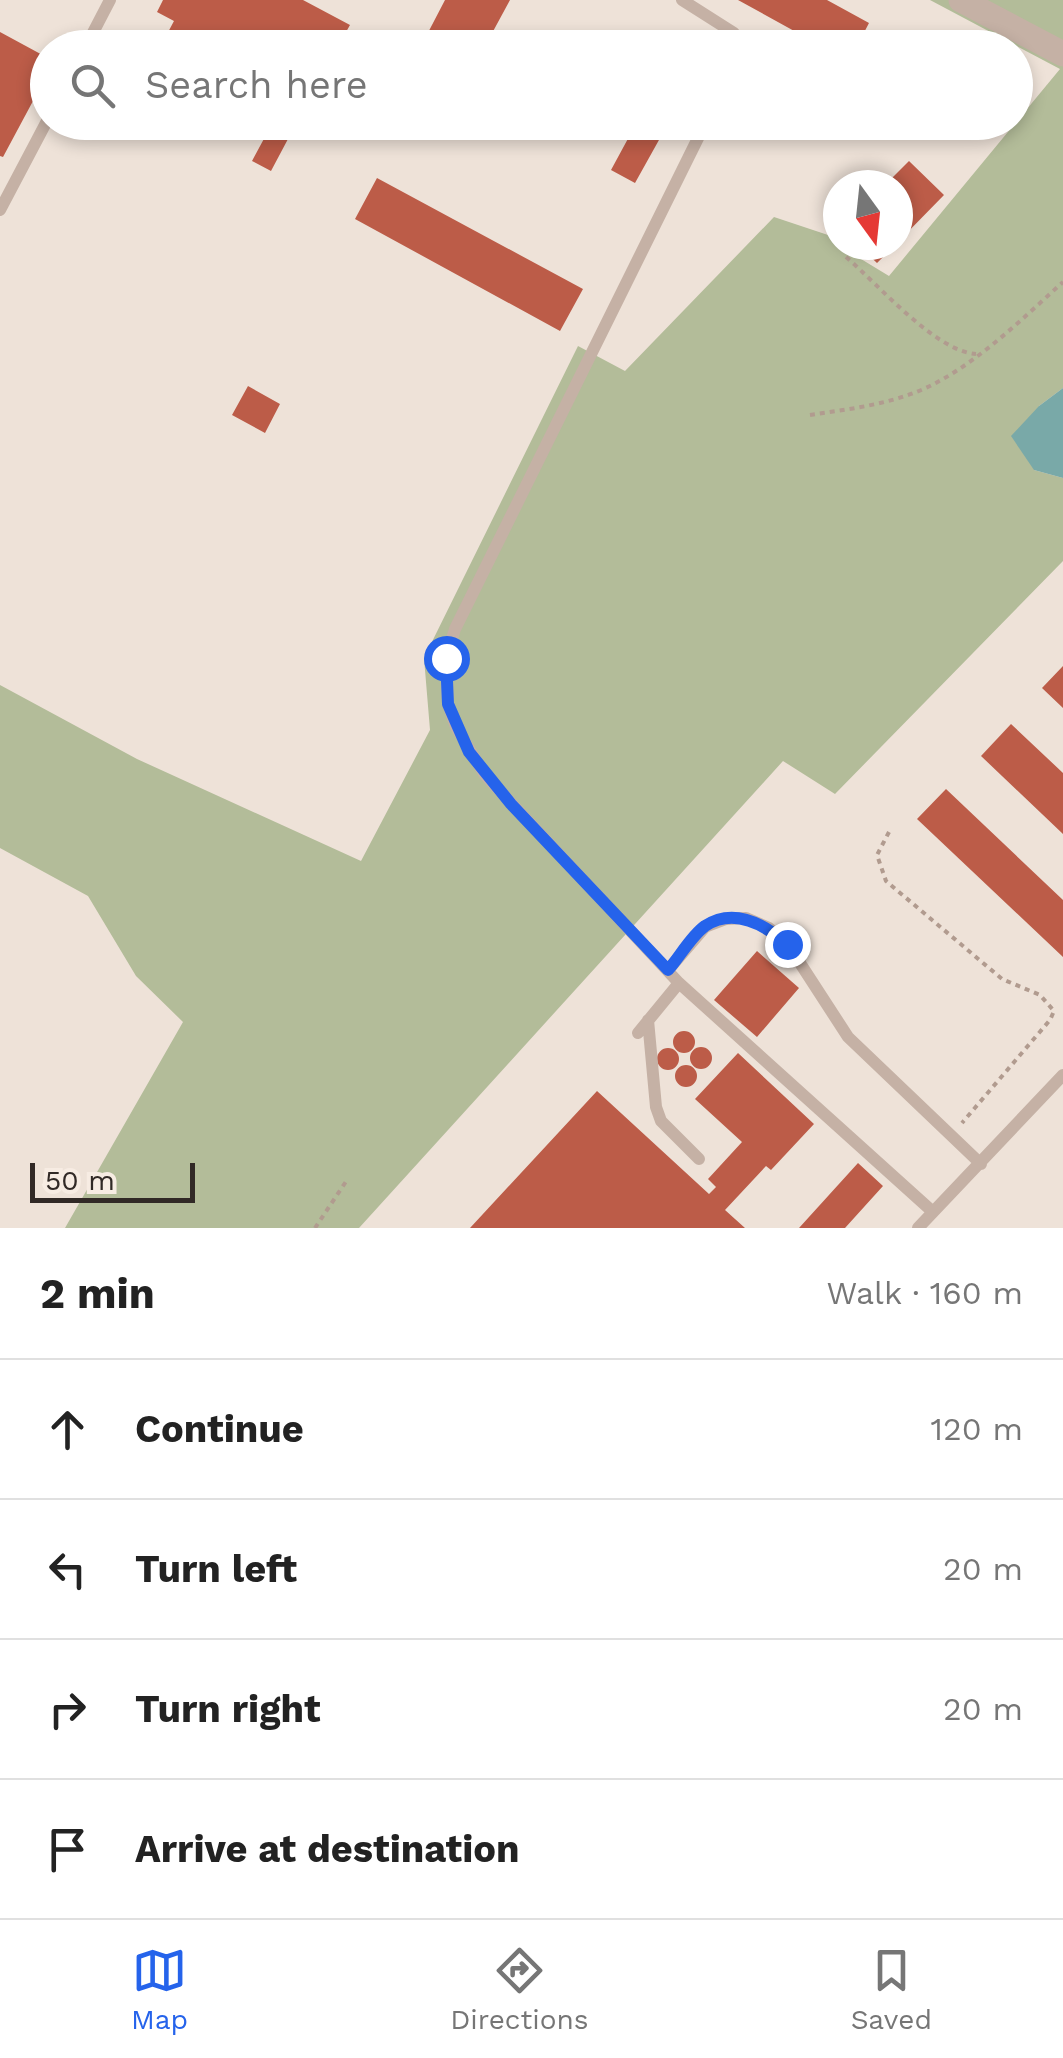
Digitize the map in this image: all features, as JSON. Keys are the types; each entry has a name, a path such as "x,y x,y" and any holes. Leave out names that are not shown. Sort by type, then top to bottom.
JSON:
{"street":[{"path":"961,0 1018,30"},
{"path":"1033,38 1063,54"}],"lane":[{"path":"94,30 110,0"},
{"path":"682,0 729,30"},
{"path":"0,210 37,140"},
{"path":"697,140 455,629 446,669 448,704 456,728 485,774 679,983 933,1212"},
{"path":"668,970 705,926 746,918 769,928 787,944 848,1037 981,1164"},
{"path":"638,1033 679,983"},
{"path":"648,1020 656,1106 661,1120 699,1159"},
{"path":"918,1228 1063,1075"}],"path":[{"path":"850,260 936,339 961,353 979,354"},
{"path":"810,415 848,410 927,388 979,354 1063,282"},
{"path":"890,832 877,855 886,881 1002,979 1040,994 1054,1011 952,1134"},
{"path":"315,1228 347,1180"}],"green space":[{"path":"930,0 1063,0 1063,388 1039,406 1034,470 1063,478 1063,561 835,794 783,761 359,1228 65,1228 183,1022 136,976 88,896 0,848 0,685 137,759 361,861 430,730 424,658 578,346 625,371 774,217 823,233 823,260 863,260 889,276 902,260 913,260 913,247 1001,140 1033,140 1033,102 1060,69 1033,55 1033,30 987,30"}],"water":[{"path":"1063,388 1063,478 1034,470 1011,436 1039,406"}],"building":[{"path":"163,0 303,0 350,25 347,30 169,30 174,21 157,12"},
{"path":"445,0 510,0 494,30 429,30"},
{"path":"738,0 827,0 869,23 865,30 792,30"},
{"path":"0,32 30,48 30,107 3,157"},
{"path":"263,140 287,140 271,171 252,161"},
{"path":"627,140 659,140 635,183 611,170"},
{"path":"909,161 944,195 913,227 913,170 900,170"},
{"path":"377,178 583,289 560,331 355,219"},
{"path":"248,386 280,404 265,433 232,415"},
{"path":"1063,666 1063,708 1042,688"},
{"path":"1011,724 1063,773 1063,834 981,756"},
{"path":"946,789 1063,900 1063,957 917,819"},
{"path":"757,951 799,988 757,1037 714,1000"},
{"path":"684,1031 692,1034 692,1050 684,1053 676,1050 673,1042 676,1034"},
{"path":"701,1047 709,1050 709,1066 701,1069 693,1066 690,1058 693,1050"},
{"path":"668,1048 676,1051 676,1067 668,1070 660,1067 657,1059 660,1051"},
{"path":"738,1053 814,1124 771,1170 766,1166 725,1210 745,1228 470,1228 597,1091 709,1194 716,1187 708,1179 742,1142 695,1099"},
{"path":"686,1065 694,1068 694,1084 686,1087 678,1084 675,1076 678,1068"},
{"path":"858,1163 883,1186 845,1228 799,1228"}],"route":[{"path":"446,658 448,704 469,752 511,804 668,970 705,926 726,919 746,918 769,928 787,944"}]}
